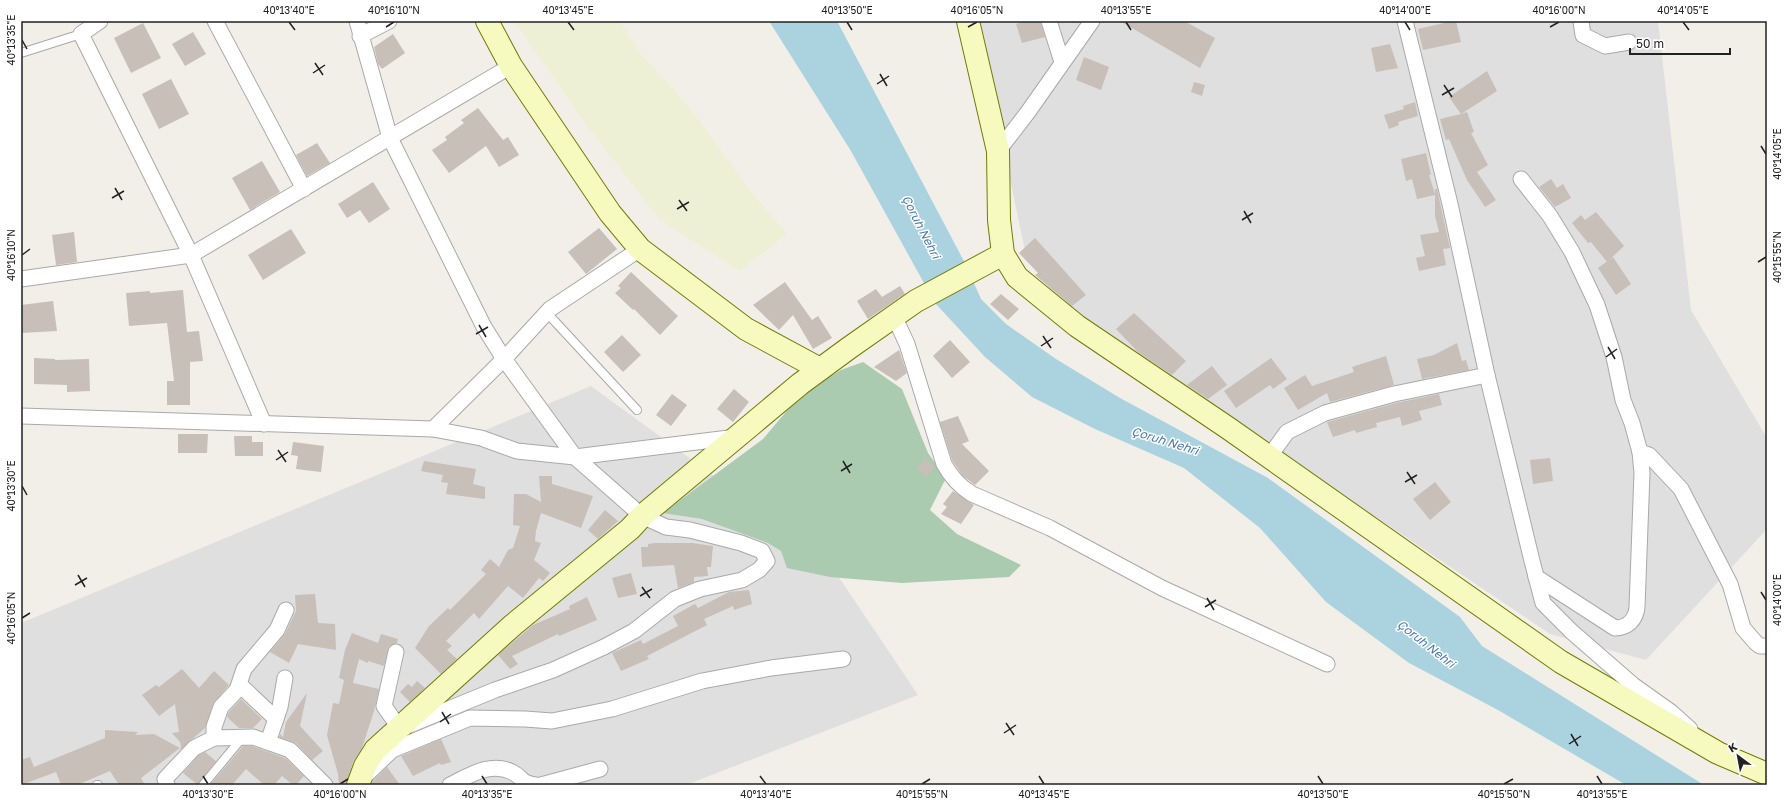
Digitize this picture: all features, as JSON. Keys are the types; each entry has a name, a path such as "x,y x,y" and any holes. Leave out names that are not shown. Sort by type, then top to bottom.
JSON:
{"main road":[{"path":"487,21 511,66 610,213 640,248 746,329 820,370"},
{"path":"968,21 998,151 999,220 1003,254 1018,277 1077,326 1269,457 1561,662 1718,753 1767,774"},
{"path":"358,785 365,766 376,750 513,625 630,529 642,516 800,384 916,301 1003,254"}],"street":[{"path":"100,21 81,34 191,255 264,424"},
{"path":"215,21 304,189"},
{"path":"389,21 358,28 390,138 484,327 504,359 575,458 642,516 666,527 690,530 741,543 762,551 767,561 759,570 742,580 700,589 676,599 634,631 604,647 553,670 495,690 400,729 384,706 396,652"},
{"path":"1049,21 1062,62"},
{"path":"998,151 1028,112 1092,21"},
{"path":"1405,21 1450,204 1487,375 1543,603 1572,632 1633,685 1671,712 1718,753"},
{"path":"1581,21 1582,35 1605,46 1629,42"},
{"path":"21,279 191,255 511,66"},
{"path":"1521,179 1550,216 1586,278 1606,331 1623,400 1632,423 1640,452 1642,473 1637,607 1631,621 1623,627 1615,628 1536,578"},
{"path":"432,429 504,359 547,313 640,248"},
{"path":"894,316 907,344 944,464 950,474 964,490 1050,528 1162,588 1327,664"},
{"path":"1269,457 1287,432 1325,413 1394,394 1487,375"},
{"path":"21,416 432,429 481,438 517,451 575,458 737,437"},
{"path":"1640,452 1649,455 1681,489 1730,584 1743,628 1756,643 1760,646 1767,646"},
{"path":"214,738 214,726 221,707 237,690 240,685 244,669 277,630 286,610"},
{"path":"361,785 368,773 392,750 430,733 470,718 552,721 612,708 702,681 771,668 843,659"},
{"path":"268,742 280,707 285,678"},
{"path":"240,685 276,719"},
{"path":"167,785 165,779 180,762 194,748 214,738 253,738 290,750 325,785"},
{"path":"450,785 482,770 499,768 513,773 525,784 536,785"},
{"path":"541,785 600,769"}],"lane":[{"path":"21,53 81,34"},
{"path":"547,313 638,410"},
{"path":"203,785 242,738"}],"shaded area":[{"path":"977,21 1658,21 1691,310 1767,438 1767,529 1646,660 1550,634 1059,304 1025,251"},
{"path":"591,386 826,558 918,695 686,785 21,785 21,623"}],"green space":[{"path":"514,21 620,21 641,54 687,104 753,194 787,234 739,271 659,219 584,122"},
{"path":"863,362 902,389 928,453 946,478 930,510 957,534 1021,565 1009,577 902,583 830,577 787,568 781,551 768,543 702,519 663,513 763,439 801,394 841,370"}],"water":[{"name":"Çoruh Nehri","path":"769,21 837,21 966,265 981,299 1006,324 1056,359 1120,398 1268,478 1460,617 1482,646 1704,785 1626,785 1498,710 1409,663 1326,602 1260,528 1184,468 1095,429 1032,397 985,357 935,303 851,151"}],"building":[{"path":"1027,21 1040,21 1045,37 1022,43 1016,24"},
{"path":"1120,21 1184,21 1215,38 1200,68"},
{"path":"1456,21 1461,42 1423,50 1418,29"},
{"path":"143,23 161,58 131,73 114,38"},
{"path":"193,32 206,54 185,66 172,44"},
{"path":"393,34 405,53 382,69 378,64 374,47"},
{"path":"1390,44 1398,68 1376,72 1371,48"},
{"path":"1084,57 1109,67 1101,90 1076,80"},
{"path":"1487,71 1497,91 1461,114 1449,97"},
{"path":"171,79 189,114 159,129 142,94"},
{"path":"1194,82 1205,85 1202,96 1191,92"},
{"path":"1415,102 1418,116 1398,122 1399,125 1389,129 1384,115 1404,109 1403,106"},
{"path":"478,108 503,140 508,137 519,155 499,167 486,146 449,173 432,150 447,140 445,137 464,123 461,120"},
{"path":"1467,112 1474,132 1471,133 1488,165 1477,172 1496,200 1485,207 1467,180 1449,139 1446,140 1440,119"},
{"path":"317,143 330,163 307,176 296,155"},
{"path":"1426,153 1431,175 1429,175 1435,194 1435,189 1437,189 1450,248 1443,249 1446,265 1419,271 1416,258 1425,256 1420,235 1439,232 1435,216 1435,195 1417,199 1412,179 1406,181 1401,159"},
{"path":"262,161 280,192 250,210 232,178"},
{"path":"1551,179 1557,188 1563,184 1571,198 1555,207 1539,187"},
{"path":"373,182 390,209 369,223 360,210 347,218 338,204"},
{"path":"1596,212 1624,246 1607,262 1591,242 1588,243 1572,223 1581,215 1585,220"},
{"path":"599,228 617,249 586,274 568,252"},
{"path":"291,229 306,253 263,280 248,255"},
{"path":"74,232 77,262 56,265 52,235"},
{"path":"1035,238 1086,295 1072,306 1035,275 1038,273 1019,253"},
{"path":"1613,257 1631,284 1616,295 1598,268"},
{"path":"631,272 678,316 660,335 634,309 633,310 615,293 621,288 618,286"},
{"path":"785,282 812,320 818,316 832,338 813,349 793,315 779,330 753,305"},
{"path":"900,286 905,294 868,319 857,301 876,289 882,297"},
{"path":"183,290 187,332 199,331 203,361 190,362 190,405 167,405 167,381 174,381 167,323 129,326 126,293 150,291 150,293"},
{"path":"1001,294 1019,309 1008,320 990,304"},
{"path":"53,301 57,331 21,333 21,305"},
{"path":"1134,313 1186,361 1172,375 1138,352 1116,329"},
{"path":"622,335 641,355 623,372 604,352"},
{"path":"950,340 970,362 952,378 933,356"},
{"path":"1457,343 1462,361 1466,360 1469,370 1422,379 1417,359 1434,355"},
{"path":"899,350 907,373 896,381 874,367"},
{"path":"1386,356 1394,385 1330,402 1327,393 1298,410 1284,388 1305,375 1312,386 1354,372 1352,367"},
{"path":"34,358 55,360 89,359 90,391 67,392 67,385 34,384"},
{"path":"1271,358 1287,379 1273,389 1270,385 1236,408 1224,391"},
{"path":"1212,366 1227,385 1208,399 1187,385"},
{"path":"734,389 749,402 733,422 717,409"},
{"path":"672,394 687,405 671,426 656,415"},
{"path":"1439,394 1442,405 1419,411 1422,420 1402,426 1400,417 1376,423 1377,427 1356,433 1355,430 1333,437 1327,422 1396,403"},
{"path":"958,416 969,441 962,444 989,471 975,485 962,475 952,460 940,422"},
{"path":"178,434 208,434 207,453 178,453"},
{"path":"234,436 252,436 252,442 263,442 263,456 235,456"},
{"path":"293,442 324,446 321,472 296,469 298,456 291,455"},
{"path":"925,458 935,467 927,477 917,469"},
{"path":"1550,458 1553,481 1533,484 1530,460"},
{"path":"424,461 476,469 473,484 485,487 485,499 446,494 448,483 441,482 443,475 421,471"},
{"path":"539,476 552,476 552,484 593,496 581,528 541,513 535,541 541,543 534,560 550,573 543,581 539,578 523,598 508,586 479,619 474,613 446,641 452,646 447,650 457,659 441,674 415,648 429,626 448,608 450,610 486,574 481,570 490,559 499,567 508,550 513,548 520,526 513,525 514,494 526,494 541,502"},
{"path":"1435,482 1451,502 1430,520 1413,499"},
{"path":"953,491 974,505 961,524 941,514 947,507 943,504"},
{"path":"605,510 618,521 598,539 588,530"},
{"path":"692,543 713,546 711,567 707,567 708,576 694,577 694,582 678,588 674,565 642,567 641,547 648,547 648,544"},
{"path":"631,573 637,594 618,598 612,578"},
{"path":"749,590 752,604 734,610 733,606 704,619 707,625 647,656 649,659 621,671 612,653 641,640 643,644 678,626 673,616 695,604 698,608 729,592"},
{"path":"315,594 318,623 335,624 336,650 298,644 289,663 270,652 285,634 296,611 295,595"},
{"path":"587,597 597,620 559,636 558,634 512,656 518,664 510,669 498,655 533,625 570,609 569,606"},
{"path":"352,633 378,643 381,634 398,639 397,643 389,646 384,666 368,661 368,663 359,659 353,683 379,689 374,711 362,748 353,762 346,785 339,785 338,774 327,735 333,703 339,704 344,680 339,678 345,650"},
{"path":"182,669 199,688 214,671 229,685 213,704 205,728 181,749 180,742 172,733 179,732 175,704 159,716 142,695 156,685 159,687"},
{"path":"417,681 425,688 410,702 400,692 408,684 412,687"},
{"path":"307,693 300,726 323,751 312,760 296,743 279,737 280,734 283,737 286,722"},
{"path":"241,699 262,719 253,728 239,728 227,716"},
{"path":"105,730 138,732 135,735 154,734 180,748 141,778 145,785 119,785 110,771 77,785 61,785 56,772 21,785 21,760 30,757 34,767 105,738"},
{"path":"441,739 451,762 441,765 440,763 413,776 401,756"},
{"path":"243,746 252,746 285,758 304,776 296,785 293,785 282,776 274,785 264,785 246,769 232,785 210,785"},
{"path":"205,752 216,761 198,785 183,773 199,755"},
{"path":"387,767 400,785 371,785 373,781"}]}
